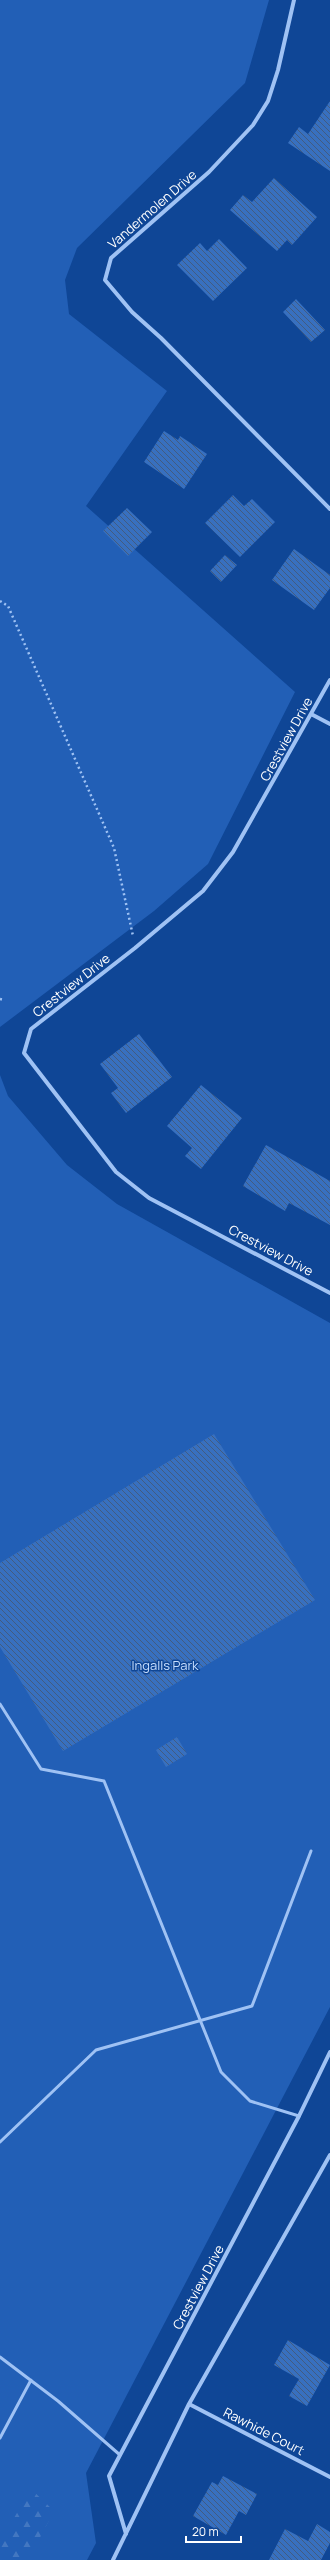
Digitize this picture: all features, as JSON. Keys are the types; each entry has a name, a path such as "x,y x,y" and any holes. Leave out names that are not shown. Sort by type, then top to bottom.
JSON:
{"street":[{"name":"Vandermolen Drive","path":"294,0 272,89 268,101 253,125 209,172 111,258 105,280 132,312 161,338 330,509"},
{"name":"Crestview Drive","path":"330,680 225,863 203,891 135,948 31,1029 24,1053 116,1172 144,1193 330,1293"},
{"path":"311,714 330,724"},
{"name":"Crestview Drive","path":"126,2534 109,2476 299,2116 330,2052"},
{"path":"112,2560 189,2404 330,2155"},
{"name":"Rawhide Court","path":"189,2404 330,2476"}],"lane":[{"path":"0,1704 41,1769 104,1782 221,2072 250,2101 299,2116"},
{"path":"0,2142 96,2050 252,2006 311,1851"},
{"path":"0,2357 58,2401 120,2455"},
{"path":"0,2438 31,2380"}],"path":[{"path":"0,601 8,606 114,848 135,948"},
{"path":"0,999 4,1000"}],"green space":[{"path":"0,0 269,0 245,83 77,248 65,280 69,314 167,391 86,506 295,692 208,864 154,911 0,1027"},
{"name":"Ingalls Park","path":"0,1075 8,1096 67,1165 117,1204 330,1323 330,2007 86,2473 96,2543 87,2560 0,2560"},
{"path":"31,2489 54,2511 28,2560 0,2560 0,2542"}],"building":[{"path":"330,101 330,171 288,143 299,127 308,134"},
{"path":"274,178 317,217 292,245 287,240 277,251 230,210 243,195 252,202"},
{"path":"219,239 247,268 213,301 177,265 200,243 207,251"},
{"path":"296,299 325,330 311,342 283,312"},
{"path":"164,431 178,440 180,436 207,454 184,489 144,462"},
{"path":"233,495 244,506 252,499 275,522 240,557 205,523"},
{"path":"127,508 152,532 128,556 103,531"},
{"path":"294,549 330,575 330,588 314,610 272,580"},
{"path":"225,555 237,565 221,582 210,571"},
{"path":"139,1034 172,1077 126,1113 111,1093 118,1088 100,1064"},
{"path":"201,1085 242,1118 201,1169 185,1156 192,1148 167,1126"},
{"path":"266,1145 330,1181 330,1225 289,1203 285,1211 243,1186"},
{"path":"214,1434 315,1600 63,1751 0,1647 0,1563"},
{"path":"177,1737 187,1754 166,1767 156,1750"},
{"path":"288,2340 330,2365 307,2406 289,2396 299,2379 274,2365"},
{"path":"223,2476 257,2494 246,2515 239,2511 226,2535 193,2516 212,2482 218,2485"},
{"path":"317,2524 330,2532 330,2543 321,2560 269,2560 285,2529 308,2541"}]}
